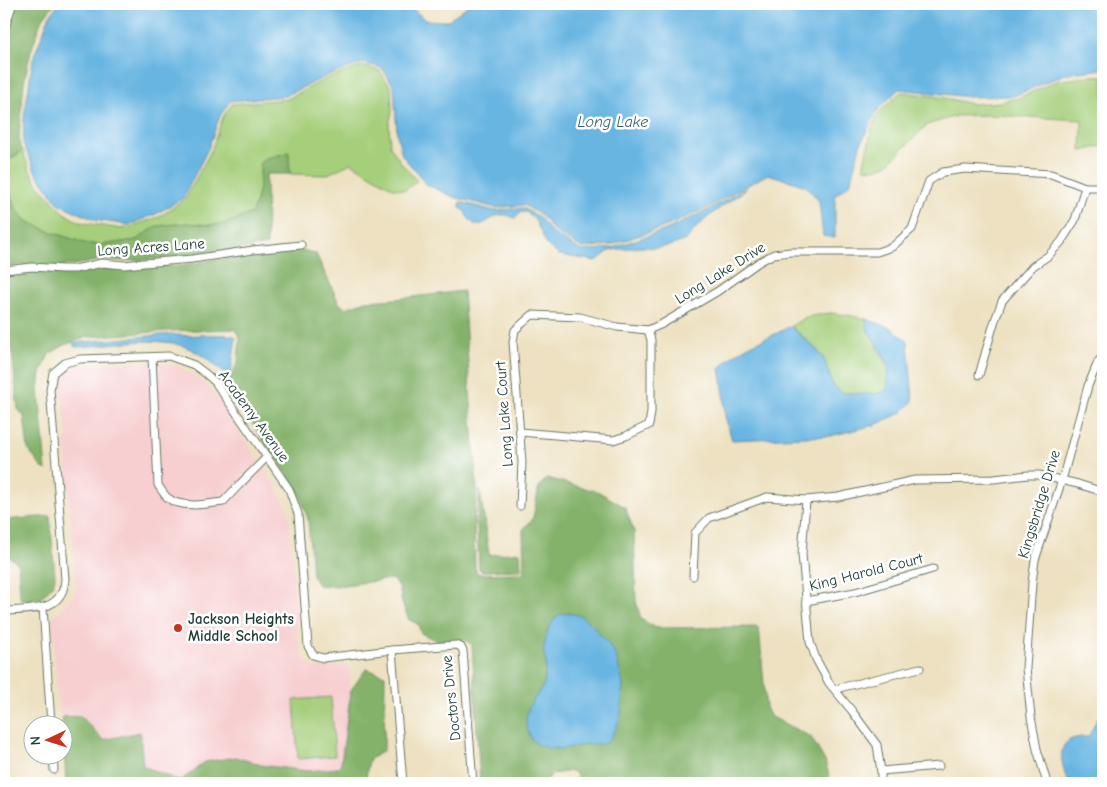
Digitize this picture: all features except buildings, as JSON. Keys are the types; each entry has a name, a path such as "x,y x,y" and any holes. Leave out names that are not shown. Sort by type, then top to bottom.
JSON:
{"main road":[{"path":"4,26 11,4"}],"street":[{"name":"Long Lake Drive","path":"648,330 710,296 759,262 774,254 790,252 876,252 892,247 912,229 929,181 943,172 965,169 1050,174 1085,187 1103,187"},
{"path":"979,375 1002,302 1033,266 1048,256 1061,242 1075,220 1085,187"},
{"name":"Long Acres Lane","path":"4,270 32,267 62,269 102,264 124,265 192,259 301,245"},
{"name":"Long Lake Court","path":"520,506 522,462 513,342 515,330 532,315 580,318 617,327 648,330"},
{"path":"520,432 613,440 649,425 651,412 651,340 648,330"},
{"name":"Academy Avenue","path":"43,608 53,603 60,596 64,588 65,579 50,389 53,373 65,363 80,359 169,356 194,365 215,382 290,490 298,514 308,646 313,655 323,658 392,650"},
{"name":"Kingsbridge Drive","path":"1047,783 1037,749 1031,717 1026,668 1035,560 1062,480 1088,386 1098,362 1103,356"},
{"path":"152,357 158,485 168,498 177,503 199,505 224,502 267,457"},
{"path":"693,576 695,533 709,518 767,497 806,500 838,497 915,480 994,479 1016,475 1062,480 1103,492"},
{"path":"806,500 802,554 810,642 816,659 829,683 876,745 881,771 881,783"},
{"name":"King Harold Court","path":"806,602 854,592 933,569"},
{"path":"4,611 43,608 50,714"},
{"name":"Doctors Drive","path":"392,650 456,645 461,647 463,652 473,783"},
{"path":"392,650 402,783"},
{"path":"835,689 920,668"},
{"path":"54,764 54,770"},
{"path":"881,771 939,766"}],"shaded area":[{"path":"135,362 169,364 180,367 202,381 213,392 282,496 289,514 299,642 303,657 314,668 349,665 351,690 341,763 338,768 307,771 261,765 236,757 205,762 180,781 143,766 102,740 81,716 60,714 51,619 70,602 76,588 65,440 67,435 63,398 58,394 59,379 63,373 72,367"}],"green space":[{"path":"16,4 54,4 41,21 31,51 24,82 19,137 23,151 10,159 4,171 4,38"},
{"path":"363,66 380,71 391,88 390,146 417,181 405,190 393,188 351,163 326,175 290,174 288,152 265,158 252,213 227,223 210,225 187,223 157,226 136,240 100,245 84,243 46,230 25,220 14,206 4,171 10,159 23,151 29,169 37,183 57,206 79,222 122,229 159,217 185,199 211,151 223,117 232,104 287,99 330,77"},
{"path":"1103,76 1103,146 1081,151 1082,120 990,115 956,116 927,125 888,164 876,169 863,168 872,128 879,112 901,92 972,104 1001,102 1016,99 1056,81"},
{"path":"289,152 290,174 266,174 267,245 191,256 144,260 102,260 62,266 32,264 4,267 4,174 14,206 25,220 46,230 84,243 100,245 136,240 157,226 187,223 210,225 227,223 252,213 259,188 260,163 270,157"},
{"path":"296,248 316,254 339,303 345,308 367,301 463,291 477,490 474,522 475,569 478,574 524,573 523,530 533,518 539,487 547,478 599,492 625,507 634,531 636,601 641,619 656,628 759,627 766,707 770,716 811,737 825,761 830,779 829,783 578,783 577,775 572,771 553,774 543,783 480,783 472,644 464,640 437,641 421,633 418,624 409,620 402,603 399,587 392,579 336,586 318,585 312,575 308,519 298,490 265,443 228,383 238,362 240,337 234,329 167,331 87,337 67,344 49,354 41,373 39,391 46,470 41,467 28,449 24,416 18,409 11,342 4,341 4,274 24,272 73,273 109,267 181,265"},
{"path":"830,313 866,319 868,331 889,367 887,390 876,394 843,393 833,386 824,359 791,326 806,317"},
{"path":"480,490 489,555 520,552 521,570 481,571 479,568 477,522"},
{"path":"50,516 55,577 53,585 41,598 21,600 18,563 4,554 4,520"},
{"path":"366,669 385,675 384,750 369,760 366,783 66,783 65,764 72,764 72,716 81,716 103,740 140,732 143,766 180,781 205,762 236,757 261,765 307,771 338,768 341,763 351,690"},
{"path":"331,697 335,756 298,759 294,700"}],"water":[{"name":"Long Lake","path":"59,4 408,4 425,20 447,21 470,4 1103,4 1103,69 1065,74 1014,96 969,97 899,89 877,111 860,145 850,184 835,195 835,238 823,236 819,201 806,186 768,174 708,207 667,226 611,245 582,248 554,231 541,215 524,205 496,208 454,197 427,185 402,155 397,135 394,87 382,68 363,63 329,75 285,96 230,101 220,116 208,149 183,198 156,214 128,225 95,220 59,204 36,173 23,143 24,117 33,59 50,15"},
{"path":"747,188 708,217 686,240 657,248 640,247 612,250 596,261 559,255 547,245 535,220 526,212 519,213 515,218 498,215 482,224 475,225 468,218 464,210 460,208 460,202 495,211 523,208 539,217 552,233 582,251 612,248 668,229"},
{"path":"866,319 891,328 908,341 913,401 903,412 875,425 830,436 732,440 725,416 720,369 743,349 790,326 816,349 824,359 833,386 843,393 876,394 887,390 889,366 868,331"},
{"path":"170,334 234,336 236,338 231,372 229,375 226,374 195,351 170,343 143,341 75,347 73,344 74,343"},
{"path":"569,613 581,616 590,623 608,643 616,656 623,684 621,713 617,727 608,742 562,749 548,748 538,745 532,740 527,729 526,719 529,706 545,680 546,663 543,651 548,629 560,614"},
{"path":"1103,711 1103,783 1068,783 1062,759 1063,747 1066,742 1072,739 1088,737"}],"place":[{"name":"Jackson Heights Middle School","path":"178,628"}]}
